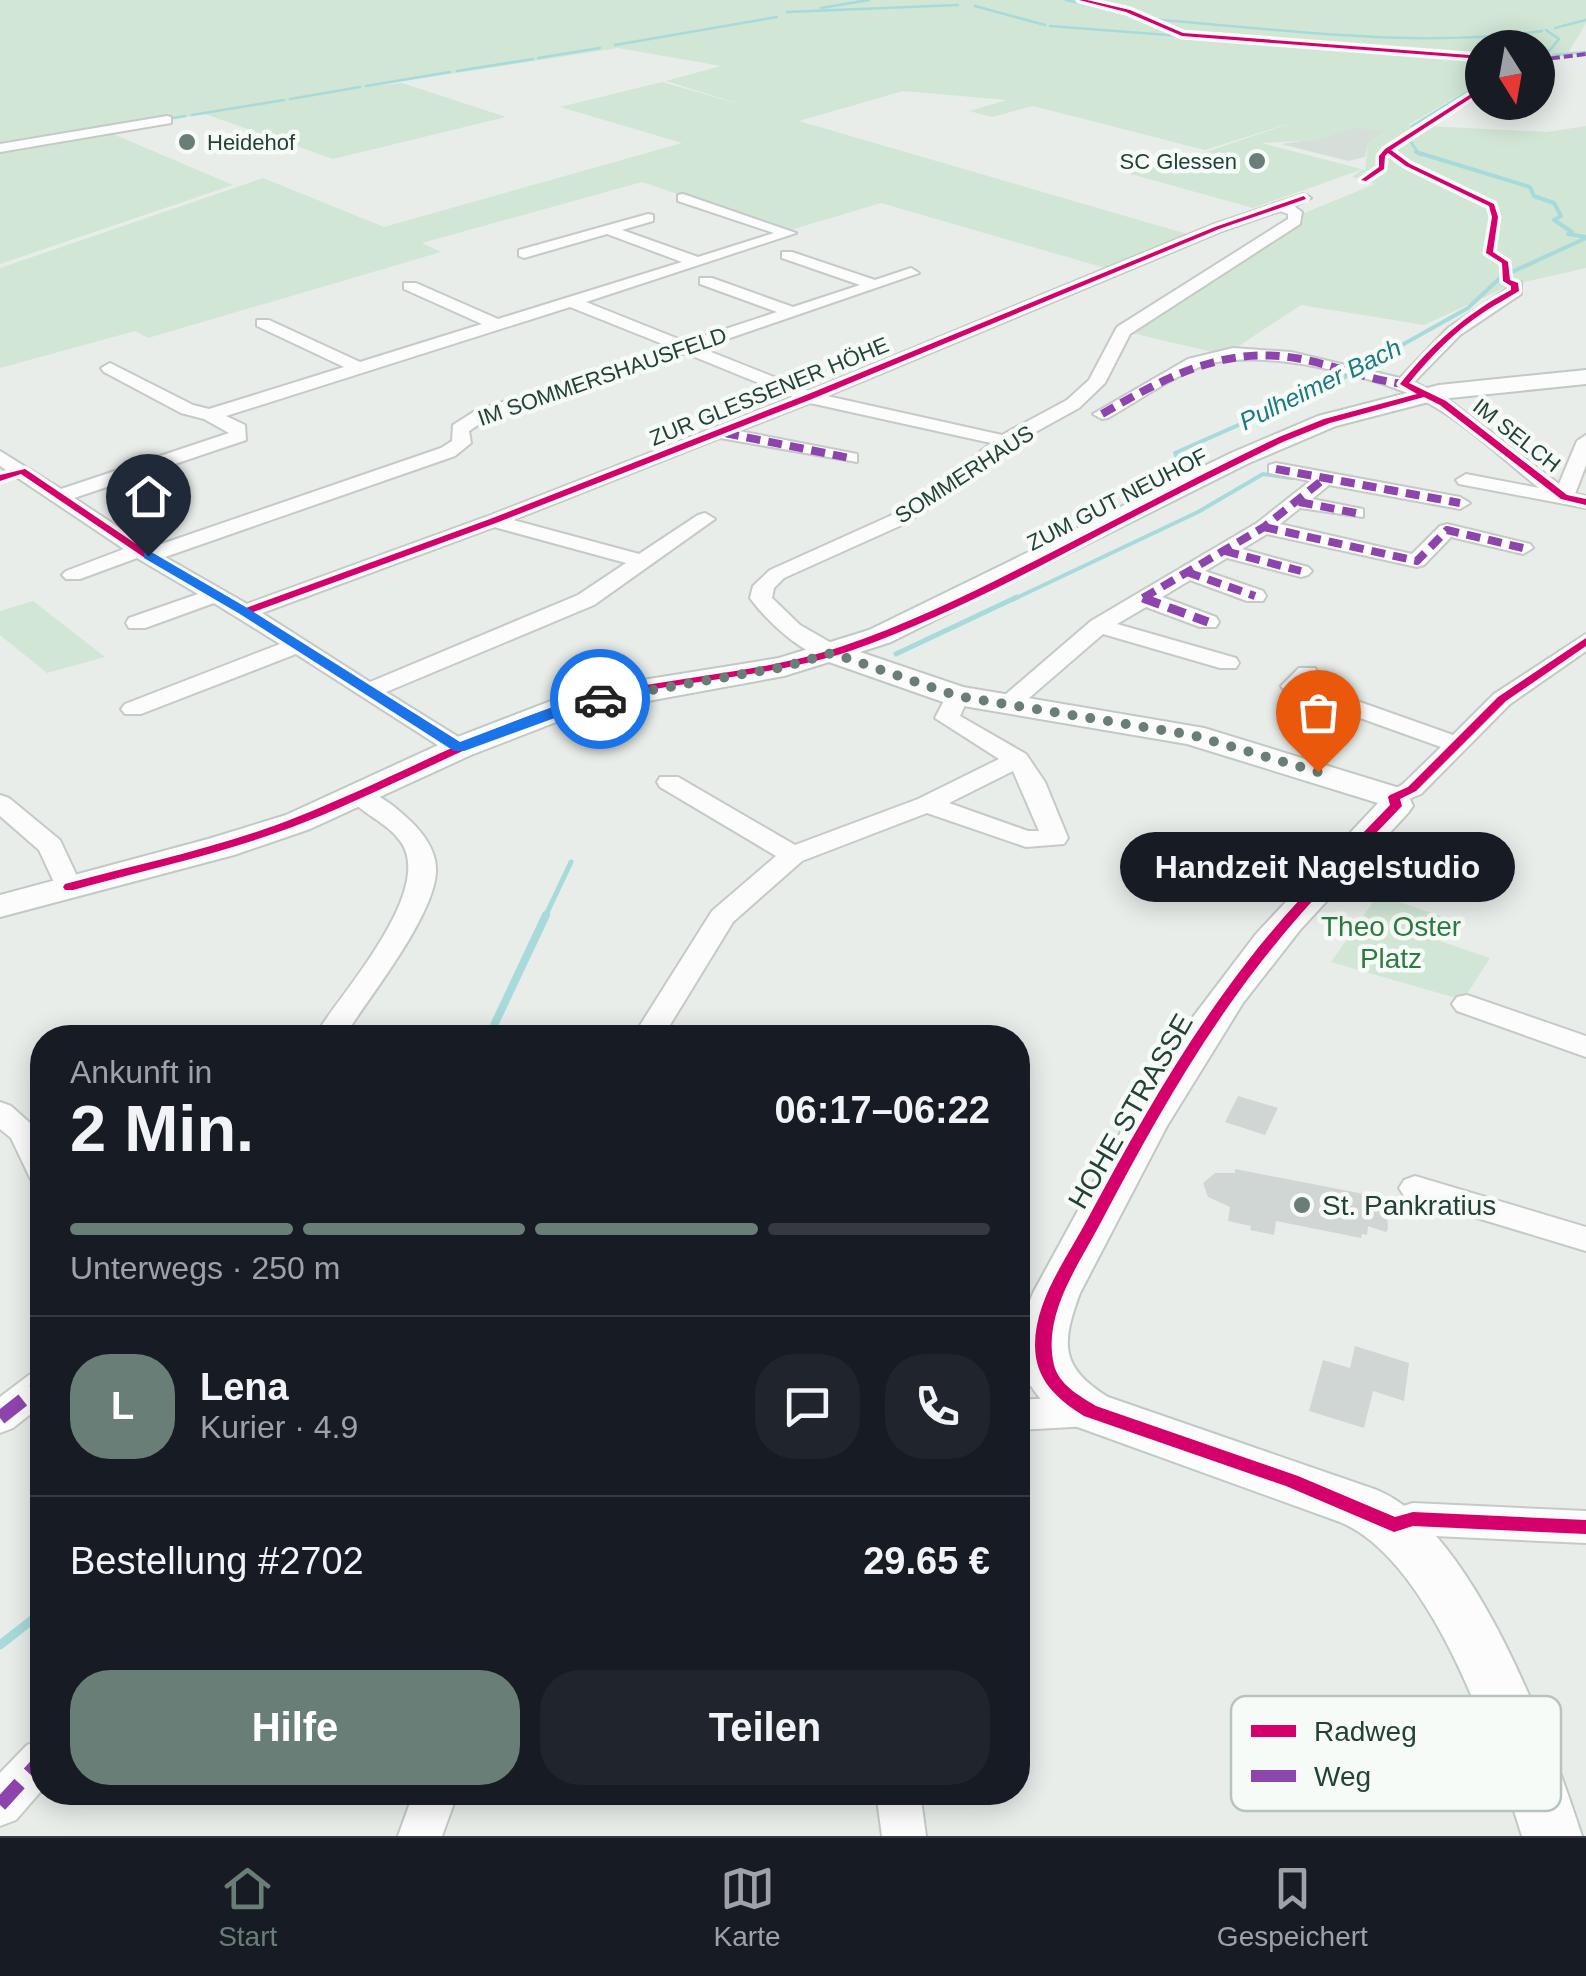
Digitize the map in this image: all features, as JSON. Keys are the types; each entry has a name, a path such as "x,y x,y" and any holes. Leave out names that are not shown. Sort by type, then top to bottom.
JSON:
{"main road":[{"name":"ZUM GUT NEUHOF","path":"0,906 240,841 360,796 459,748 568,706 784,667 832,653 938,611 1282,440 1414,389 1586,377"},
{"path":"832,653 957,696 1192,735 1394,797"},
{"name":"HOHE STRASSE","path":"1043,1333 1052,1303 1112,1186 1192,1047 1262,951 1396,806 1394,797"},
{"path":"1043,1333 1045,1364 1052,1379 1061,1392 1090,1411 1292,1482 1394,1524 1436,1578 1462,1621 1496,1696"},
{"path":"1545,1811 1552,1836"}],"street":[{"path":"0,148 168,120"},
{"path":"210,414 788,233 684,198"},
{"name":"ZUR GLESSENER HÖHE","path":"245,612 494,521 809,397 1198,236 1304,198"},
{"name":"SOMMERHAUS","path":"832,653 771,614 761,598 764,586 777,574 897,520 947,488 1005,442 1084,394 1096,383 1124,331 1290,226 1298,216 1278,205"},
{"path":"524,253 648,218"},
{"path":"606,229 695,261"},
{"path":"787,255 873,284"},
{"name":"IM SOMMERSHAUSFELD","path":"73,575 448,452 462,443 460,429 481,414 911,273"},
{"name":"IM SOMMERSHAUSFELD","path":"706,281 790,312"},
{"path":"1102,414 1210,358 1264,353 1414,389 1450,335 1490,302 1514,291 1514,285"},
{"path":"410,286 496,324"},
{"path":"570,301 809,397 1005,442"},
{"path":"263,323 357,367"},
{"path":"62,495 239,436 238,429 210,414 186,409 110,368"},
{"name":"IM SELCH","path":"1414,389 1443,403 1576,500"},
{"path":"720,432 850,458"},
{"path":"1466,480 1576,500 1586,441"},
{"path":"0,457 144,553 459,748"},
{"path":"1264,527 1417,561 1447,530 1462,506 1276,469"},
{"path":"0,478 22,471"},
{"path":"1007,705 1099,626 1264,527 1324,479"},
{"path":"1299,502 1356,514"},
{"path":"370,690 586,600 705,519"},
{"path":"494,521 640,561"},
{"path":"1447,530 1523,548"},
{"path":"1225,551 1301,571"},
{"path":"1187,572 1256,596"},
{"path":"137,623 215,594"},
{"path":"1142,598 1208,622"},
{"path":"1099,626 1228,663"},
{"name":"HOHE STRASSE","path":"1394,797 1412,789 1502,699 1586,641"},
{"path":"134,709 296,646"},
{"path":"1306,672 1293,686 1456,744"},
{"path":"927,804 1026,839 1055,838 1033,782 1018,760 947,718 957,696"},
{"path":"656,1025 722,917 794,855 927,804 1018,760"},
{"path":"669,782 794,855"},
{"path":"336,1025 402,923 423,870 415,841 380,808 360,796"},
{"path":"0,802 51,846 69,887"},
{"path":"1467,1004 1586,1047"},
{"path":"0,1113 24,1132 30,1145"},
{"path":"1415,1188 1586,1239"},
{"path":"1030,1355 1043,1333"},
{"path":"0,1418 30,1394"},
{"path":"1030,1414 1090,1411"},
{"path":"1394,1524 1413,1519 1586,1527"},
{"path":"0,1805 30,1772"},
{"path":"420,1836 431,1805"},
{"path":"900,1805 904,1836"}],"shaded area":[{"path":"1355,127 1384,131 1368,144 1365,157 1348,161 1281,144 1318,139"}],"green space":[{"path":"0,0 1586,0 1586,23 1567,55 1555,57 1555,30 1465,30 1465,92 1408,125 1547,132 1586,126 1586,268 1511,285 1424,325 1301,305 1225,355 1123,331 1297,216 1375,184 1352,177 1365,170 1368,144 1383,132 1355,127 1318,140 1261,143 1362,169 1253,208 1120,171 1147,162 1165,166 1300,120 1205,150 1033,106 992,117 969,111 1007,100 903,91 799,121 1194,236 1112,270 881,203 787,231 642,182 422,243 441,252 148,338 135,331 0,368 0,268 263,178 384,227 682,143 560,107 662,82 746,106 666,81 721,66 618,48 378,85 402,83 506,117 333,159 205,114 0,148"},
{"path":"108,132 233,185 0,264 0,150"},
{"path":"33,601 105,657 47,673 0,635 0,611"},
{"name":"Theo Oster Platz","path":"1378,895 1441,916 1428,937 1490,958 1463,1000 1331,962"}],"building":[{"path":"1238,1096 1278,1108 1265,1135 1225,1122"},
{"name":"St. Pankratius","path":"1235,1169 1364,1194 1364,1198 1370,1199 1369,1207 1387,1210 1388,1229 1386,1232 1368,1226 1367,1235 1362,1234 1361,1238 1276,1221 1274,1235 1250,1230 1251,1226 1228,1221 1230,1207 1208,1197 1203,1183 1215,1173 1235,1173"},
{"path":"1355,1346 1409,1363 1404,1401 1373,1391 1364,1428 1309,1411 1323,1360 1350,1368"}],"waterway":[{"path":"821,8 869,0"},
{"path":"1066,0 1128,14"},
{"path":"787,12 958,5"},
{"path":"975,6 1045,25"},
{"path":"615,45 777,17"},
{"path":"1149,19 1395,38 1465,37"},
{"path":"1555,28 1586,20"},
{"path":"1050,26 1247,41"},
{"path":"1555,36 1559,39 1555,44"},
{"path":"1260,42 1465,59"},
{"path":"538,58 600,48"},
{"path":"1555,55 1586,52"},
{"path":"457,71 533,59"},
{"path":"366,86 450,72"},
{"path":"290,99 360,87"},
{"path":"1412,126 1465,93"},
{"path":"192,115 284,100"},
{"path":"1429,126 1465,105"},
{"path":"167,119 185,116"},
{"path":"1418,153 1410,141 1424,130"},
{"path":"1418,153 1530,187 1534,196 1554,203 1561,216 1554,220 1572,232 1568,234 1586,237"},
{"name":"Pulheimer Bach","path":"1186,475 1175,453 1336,382 1468,308 1501,277 1586,238"},
{"name":"Pulheimer Bach","path":"1012,600 1198,512 1263,474 1291,478"},
{"name":"Pulheimer Bach","path":"896,654 1017,597"},
{"name":"Pulheimer Bach","path":"545,917 571,862"},
{"name":"Pulheimer Bach","path":"494,1025 546,915"},
{"name":"Pulheimer Bach","path":"0,1645 30,1621"}],"marked path":[{"path":"1555,58 1586,54"},
{"path":"1102,414 1198,364 1247,354 1305,360 1404,384"},
{"path":"725,433 850,458"},
{"path":"1276,469 1460,503"},
{"path":"1143,598 1264,527 1324,479"},
{"path":"1299,502 1356,513"},
{"path":"1264,527 1417,561 1447,530 1523,548"},
{"path":"1225,551 1301,571"},
{"path":"1187,572 1255,596"},
{"path":"1143,598 1208,622"},
{"path":"0,1418 30,1394"},
{"path":"0,1805 30,1772"}],"cycle path":[{"path":"1081,0 1128,11 1182,34 1465,57"},
{"path":"1364,180 1382,168 1382,156 1387,150 1465,100"},
{"path":"1387,150 1408,165 1492,205 1495,217 1489,253 1505,262 1507,281 1515,285 1515,291 1454,331 1404,384 1443,403 1564,497 1586,502"},
{"path":"0,478 22,471 148,556 245,612 493,521 809,397 1217,228 1304,198"},
{"path":"69,887 273,831 498,732 565,707 643,688 802,660 881,636 983,590 1282,439 1327,421 1425,394"},
{"path":"1586,641 1502,699 1412,789 1394,797 1396,806 1304,903 1229,994 1165,1093 1056,1293 1043,1345 1051,1379 1062,1392 1090,1411 1292,1481 1394,1525 1413,1519 1586,1527"}],"way so far":[{"path":"600,699 784,667 832,653 957,696 1192,735 1318,772"}],"place":[{"name":"Heidehof","path":"187,142"},
{"name":"SC Glessen","path":"1257,161"},
{"name":"Handzeit Nagelstudio","path":"1318,772"},
{"name":"St. Pankratius","path":"1302,1205"}],"route":[{"path":"148,556 245,612 459,748 568,706 600,699"}]}
